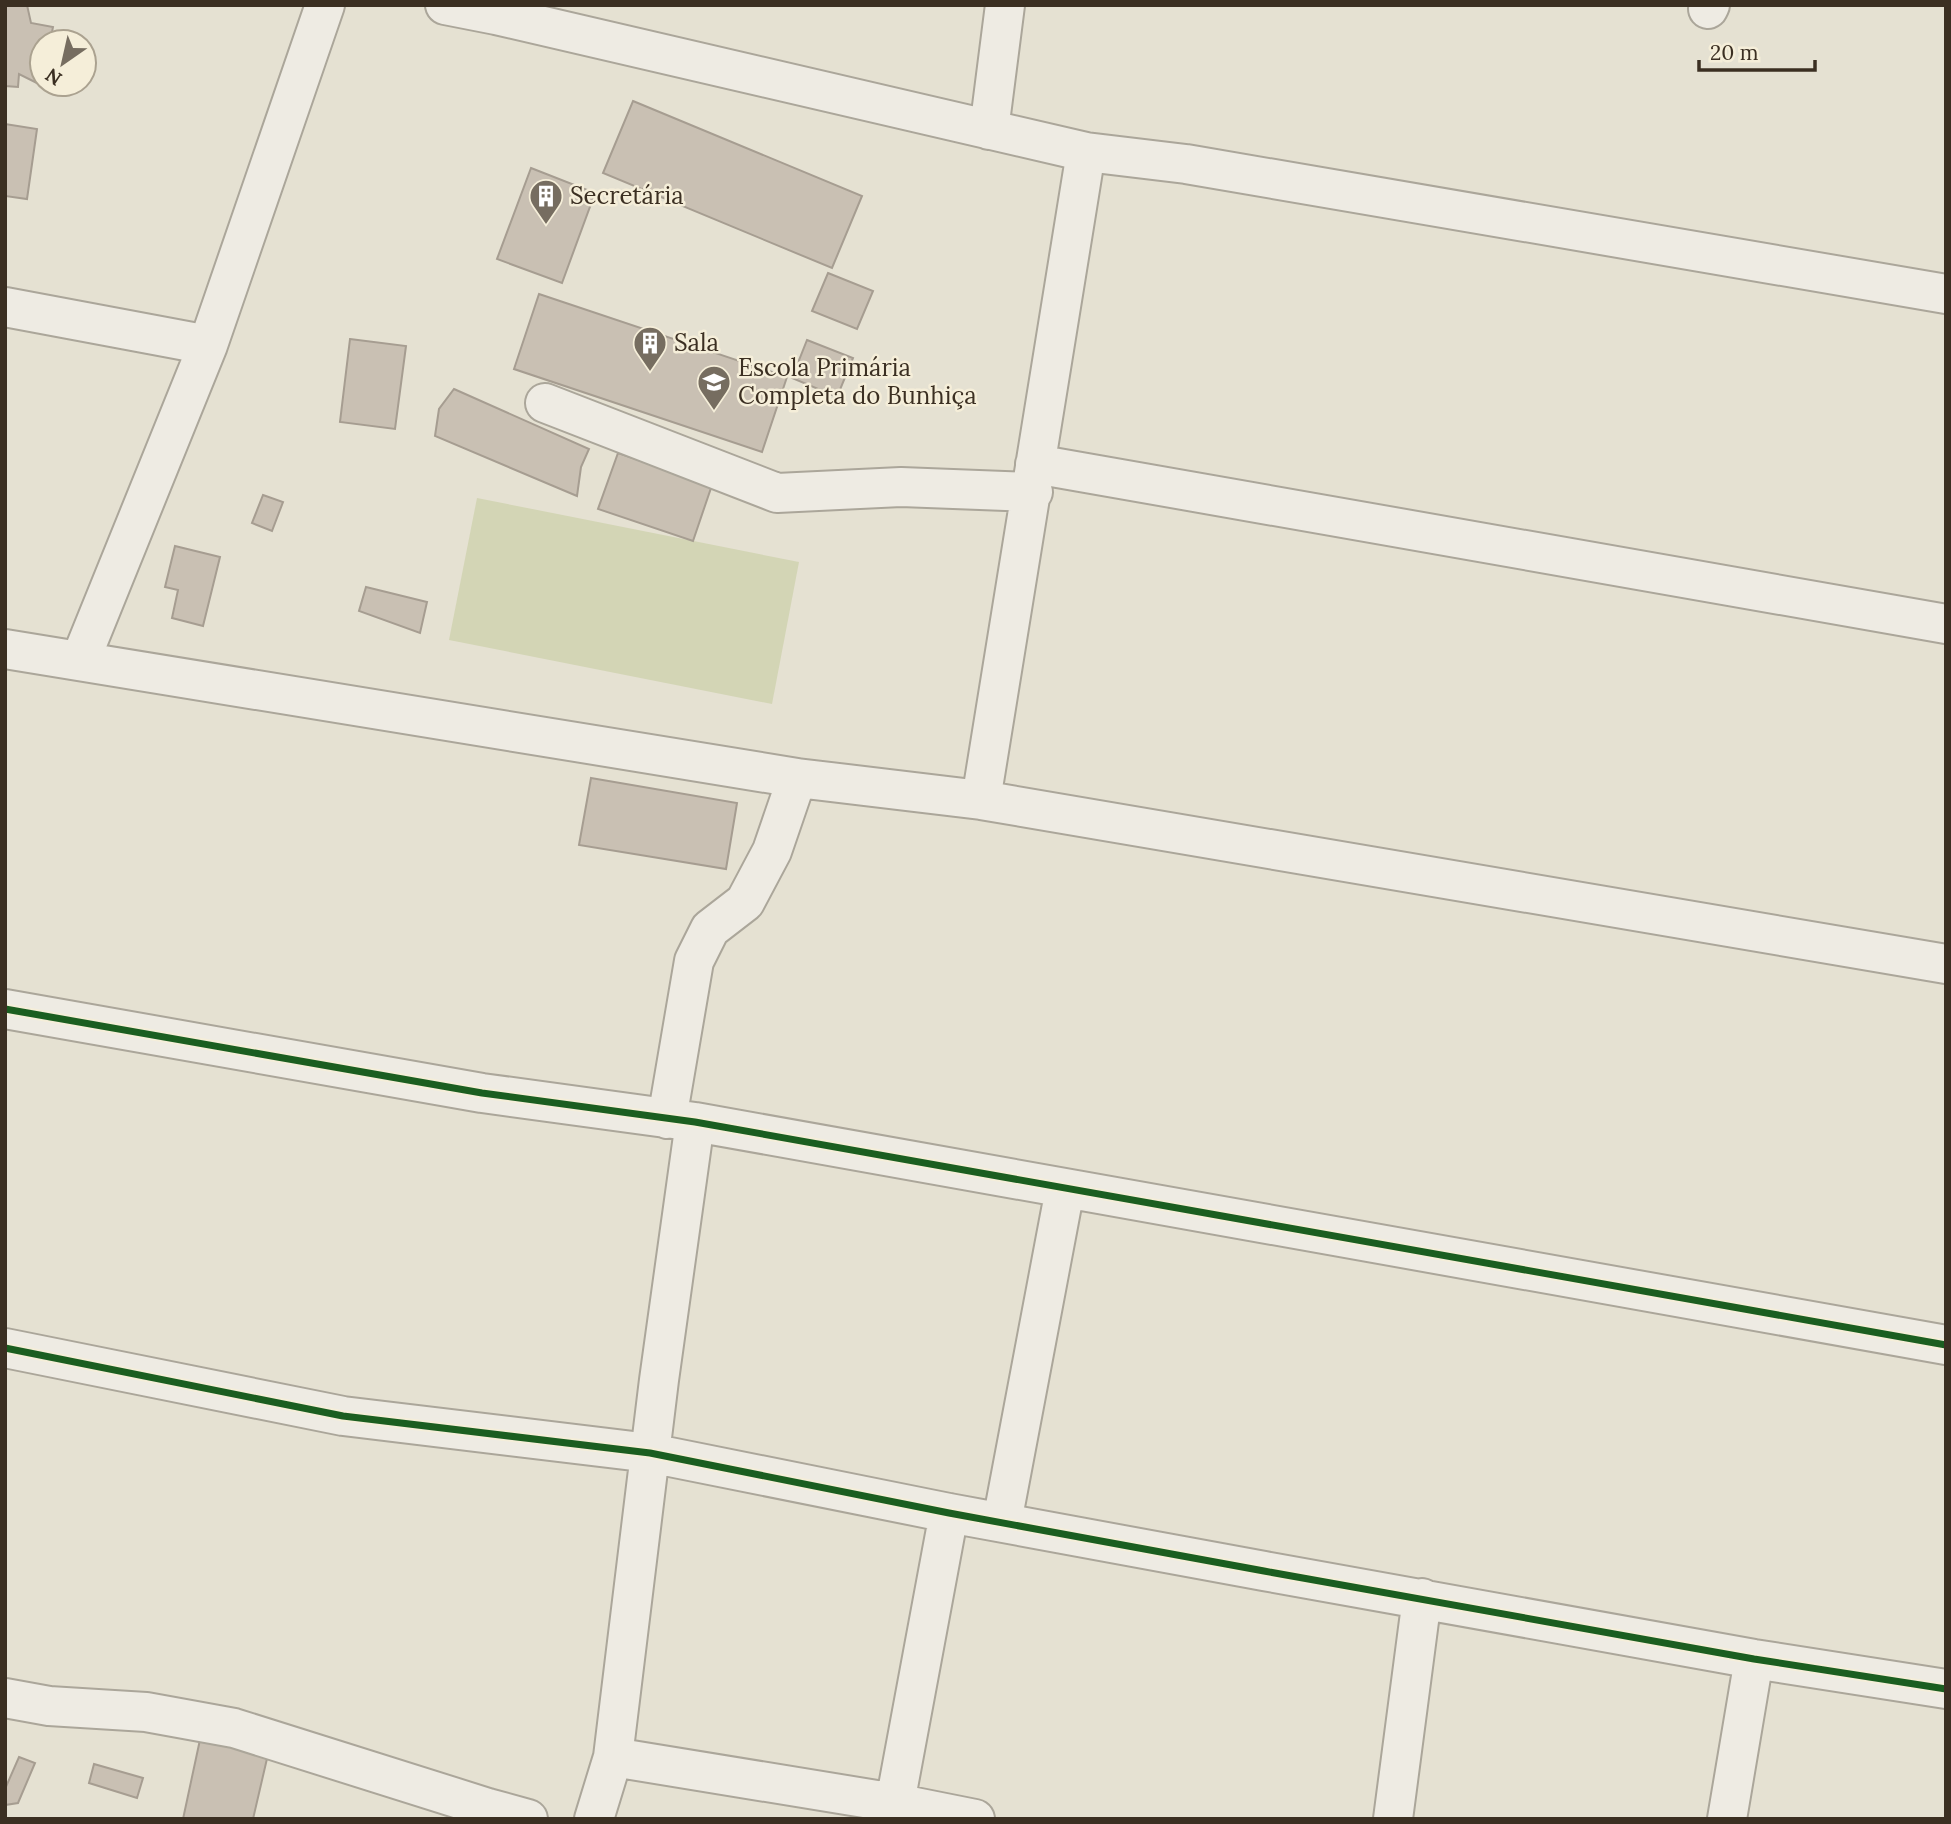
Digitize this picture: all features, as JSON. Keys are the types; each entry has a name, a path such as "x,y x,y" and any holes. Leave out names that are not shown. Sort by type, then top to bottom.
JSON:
{"street":[{"path":"80,661 208,345 325,5"},
{"path":"445,5 500,10 1086,152 1186,164 1946,294"},
{"path":"989,130 1005,5"},
{"path":"981,800 1086,152"},
{"path":"5,307 208,345"},
{"path":"545,403 777,493 1034,478 1946,624"},
{"path":"5,649 797,778 981,800 1946,964"},
{"path":"594,1819 613,1757 650,1453 694,961 710,929 745,902 772,851 797,778"},
{"path":"5,1009 482,1093 681,1121 1946,1345"},
{"path":"1002,1522 1065,1189"},
{"path":"5,1348 343,1416 650,1453 949,1513 1754,1659 1946,1689"},
{"path":"895,1803 949,1513"},
{"path":"1393,1819 1422,1598"},
{"path":"1727,1819 1754,1659"},
{"path":"5,1698 49,1706 146,1712 234,1728 528,1819"},
{"path":"613,1757 895,1803 975,1819"}],"green space":[{"path":"477,498 799,562 772,704 449,640"}],"building":[{"path":"5,5 27,5 31,23 53,28 28,28 28,78 19,74 18,87 5,86"},
{"path":"633,101 862,196 832,268 603,173"},
{"path":"5,124 37,129 27,199 5,196"},
{"name":"Secretária","path":"531,168 595,193 562,283 497,259"},
{"path":"828,273 873,291 857,329 812,311"},
{"name":"Sala","path":"539,294 787,377 762,452 514,369"},
{"path":"350,339 406,346 395,429 340,422"},
{"path":"807,340 853,358 837,397 792,378"},
{"path":"454,389 589,449 581,467 577,496 435,436 439,409"},
{"path":"618,453 712,485 693,541 598,509"},
{"path":"263,495 283,502 272,531 252,523"},
{"path":"175,546 220,557 203,626 172,618 178,590 165,587"},
{"path":"366,587 427,602 420,633 359,611"},
{"path":"591,778 737,803 726,869 579,845"},
{"path":"201,1735 269,1750 253,1819 183,1819"},
{"path":"19,1757 35,1763 18,1803 5,1805 5,1789"},
{"path":"94,1764 143,1778 137,1798 89,1783"}],"cycle path":[{"path":"5,1009 482,1093 695,1122 1946,1345"},
{"path":"5,1348 343,1416 650,1453 949,1513 1264,1571 1754,1659 1946,1689"}],"place":[{"name":"Secretária","path":"546,226"},
{"name":"Sala","path":"650,373"},
{"name":"Escola Primária Completa do Bunhiça","path":"714,412"}]}
